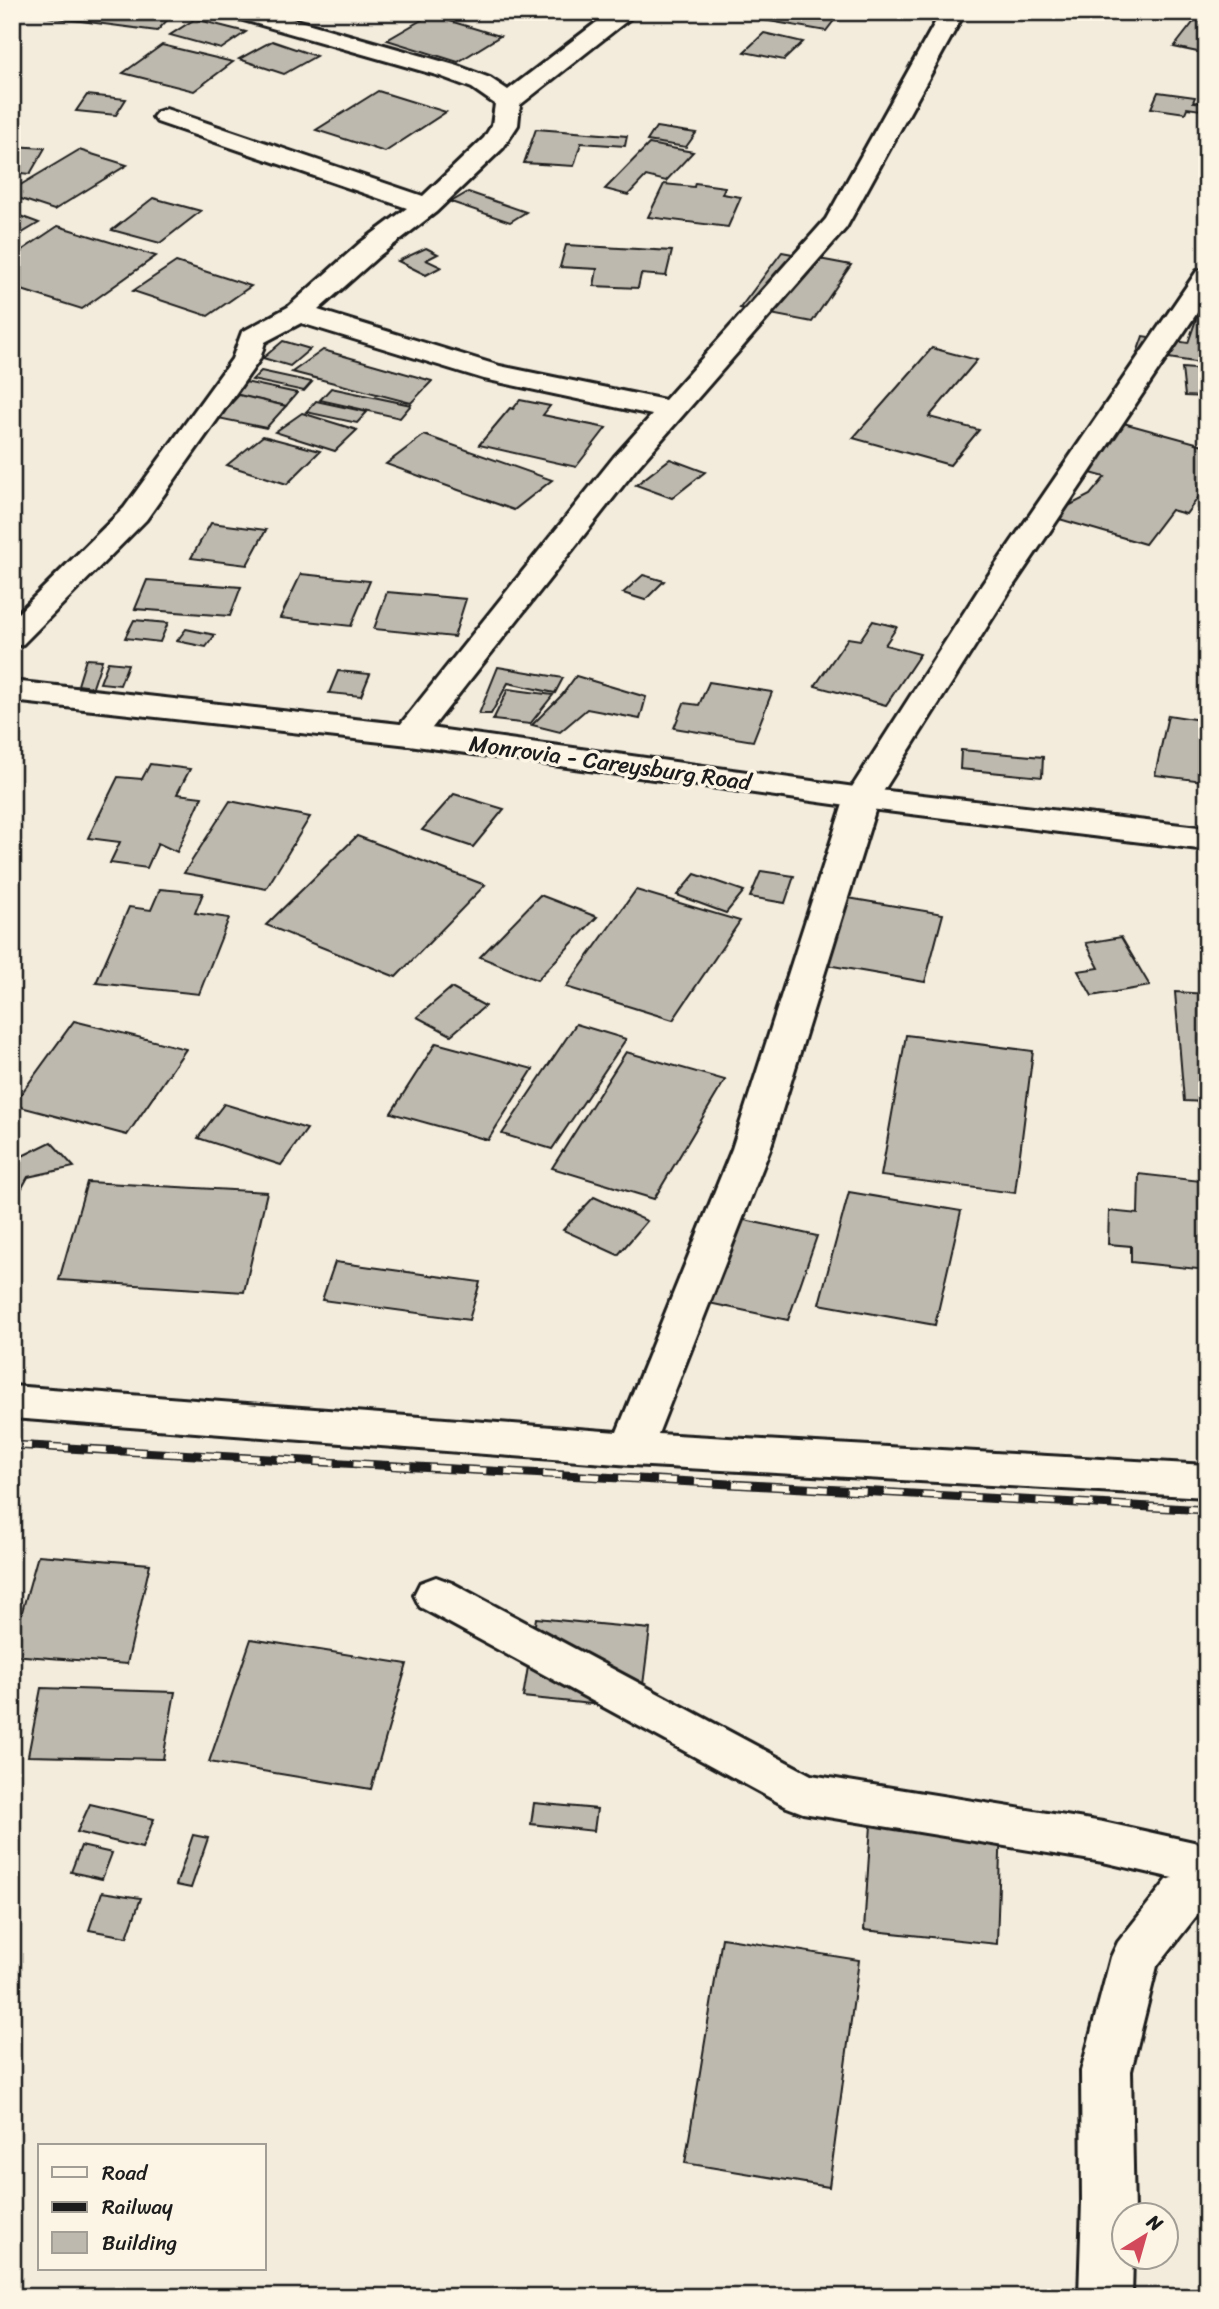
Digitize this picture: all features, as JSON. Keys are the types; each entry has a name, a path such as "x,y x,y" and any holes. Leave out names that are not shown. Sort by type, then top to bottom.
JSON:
{"street":[{"path":"241,12 449,71 481,83 508,102"},
{"path":"12,637 135,514 246,359 252,338 298,313 370,249 427,206 494,143 505,125 508,102 626,12"},
{"path":"409,735 625,463 837,222 953,12"},
{"path":"166,117 427,206"},
{"path":"631,1449 751,1149 862,797 995,589 1207,277"},
{"path":"298,313 494,373 671,411"},
{"name":"Monrovia - Careysburg Road","path":"12,691 409,735 862,797 1207,839"},
{"path":"12,1402 631,1449 1207,1481"},
{"path":"436,1595 803,1793 1102,1842 1207,1865"},
{"path":"1105,2297 1108,2202 1106,2071 1135,1957 1184,1895 1207,1885"}],"building":[{"path":"55,12 175,12 157,31 50,17"},
{"path":"764,12 852,12 836,18 826,31 758,19"},
{"path":"430,15 500,36 458,62 387,40"},
{"path":"1199,15 1207,16 1207,54 1174,47"},
{"path":"195,19 246,32 221,49 170,35"},
{"path":"764,33 803,42 784,60 744,52"},
{"path":"272,41 316,56 284,74 239,59"},
{"path":"162,45 233,62 194,91 123,73"},
{"path":"378,91 446,112 385,152 316,130"},
{"path":"1158,92 1195,97 1193,102 1204,103 1201,110 1187,108 1185,113 1151,108"},
{"path":"87,95 126,99 116,115 76,111"},
{"path":"656,127 696,133 686,147 647,141"},
{"path":"536,129 627,136 625,146 581,143 574,166 524,163"},
{"path":"649,144 693,152 666,181 646,176 628,195 605,189"},
{"path":"12,146 45,148 30,174 12,172"},
{"path":"79,150 127,165 54,210 12,196 12,190"},
{"path":"695,183 725,187 722,194 741,197 728,227 648,217 664,184 694,187"},
{"path":"468,192 526,212 510,222 451,202"},
{"path":"153,198 201,211 160,243 112,230"},
{"path":"12,213 39,223 12,239"},
{"path":"58,226 156,256 82,309 12,287 12,257"},
{"path":"566,245 672,251 666,276 641,274 638,288 594,286 597,269 560,267"},
{"path":"426,248 438,254 426,260 441,267 426,275 398,261"},
{"path":"782,252 851,265 812,322 740,308"},
{"path":"176,262 251,286 208,316 133,291"},
{"path":"1199,311 1207,312 1207,364 1137,353 1143,336 1188,343"},
{"path":"283,341 310,349 290,366 263,358"},
{"path":"932,348 977,360 929,417 979,430 950,465 853,438"},
{"path":"323,350 432,381 411,403 292,372"},
{"path":"1182,368 1207,370 1207,397 1185,396"},
{"path":"261,371 312,382 304,391 252,380"},
{"path":"245,382 297,393 286,406 233,394"},
{"path":"331,388 411,405 400,418 320,400"},
{"path":"239,395 286,406 266,428 218,418"},
{"path":"520,400 550,406 543,415 606,428 576,467 479,445"},
{"path":"316,401 367,412 357,423 306,412"},
{"path":"302,413 357,430 335,451 275,432"},
{"path":"1116,421 1207,446 1207,486 1186,514 1171,510 1145,544 1049,516 1090,495 1105,477 1087,472 1108,446 1098,443"},
{"path":"424,435 552,480 514,510 386,464"},
{"path":"263,436 320,451 287,484 227,465"},
{"path":"670,459 705,472 672,498 636,485"},
{"path":"211,523 266,530 247,565 191,558"},
{"path":"301,574 370,581 351,626 280,618"},
{"path":"643,575 664,581 645,600 623,593"},
{"path":"147,580 241,587 230,616 135,609"},
{"path":"387,592 466,599 454,637 374,629"},
{"path":"134,620 168,623 160,642 125,638"},
{"path":"873,621 897,627 885,645 920,654 886,705 815,686 848,638 860,640"},
{"path":"186,629 215,635 206,647 177,641"},
{"path":"86,659 102,660 93,687 78,685"},
{"path":"108,662 128,664 120,685 100,683"},
{"path":"498,667 563,678 555,693 508,683 491,714 479,714"},
{"path":"338,671 370,674 361,696 329,693"},
{"path":"576,676 646,697 640,719 587,709 560,732 532,725 562,695"},
{"path":"709,682 772,692 753,741 674,728 684,703 699,705"},
{"path":"508,689 553,695 530,724 493,720"},
{"path":"1168,715 1207,721 1207,772 1203,781 1155,775"},
{"path":"961,750 1043,757 1042,777 960,769"},
{"path":"150,764 190,769 177,794 202,797 177,852 158,843 147,868 110,863 120,842 88,838 118,777 142,779"},
{"path":"454,794 504,809 473,847 422,830"},
{"path":"230,801 310,817 266,889 184,873"},
{"path":"357,836 485,885 396,977 266,925"},
{"path":"761,871 794,876 785,903 750,897"},
{"path":"695,874 744,891 726,913 677,895"},
{"path":"160,889 203,893 195,913 229,918 199,994 96,983 129,907 151,910"},
{"path":"636,890 740,921 673,1020 566,987"},
{"path":"540,895 597,917 537,980 480,957"},
{"path":"848,898 943,914 925,982 827,965"},
{"path":"1121,937 1150,986 1092,996 1078,971 1099,968 1086,943"},
{"path":"451,988 485,1006 451,1035 417,1017"},
{"path":"1175,992 1207,994 1207,1102 1184,1101"},
{"path":"74,1021 186,1049 127,1135 13,1105"},
{"path":"576,1024 626,1039 552,1149 502,1134"},
{"path":"906,1035 1033,1051 1015,1193 881,1176"},
{"path":"436,1043 533,1069 488,1140 391,1113"},
{"path":"626,1052 725,1080 654,1199 552,1168"},
{"path":"224,1104 307,1129 281,1165 198,1138"},
{"path":"1201,1138 1207,1138 1207,1270 1131,1262 1131,1246 1108,1244 1109,1211 1138,1214 1139,1174 1200,1181"},
{"path":"51,1142 74,1167 28,1177 12,1206 12,1161"},
{"path":"87,1182 267,1192 244,1292 59,1280"},
{"path":"849,1192 961,1211 935,1325 819,1304"},
{"path":"594,1197 647,1221 618,1255 563,1230"},
{"path":"740,1219 817,1236 788,1320 709,1303"},
{"path":"335,1262 480,1282 469,1320 322,1300"},
{"path":"38,1555 150,1564 127,1664 12,1655"},
{"path":"536,1618 650,1629 640,1709 523,1697"},
{"path":"251,1639 407,1664 371,1789 209,1762"},
{"path":"41,1688 175,1692 163,1759 28,1756"},
{"path":"534,1803 597,1809 594,1831 531,1824"},
{"path":"90,1804 154,1819 142,1848 77,1832"},
{"path":"872,1810 1001,1824 997,1944 864,1930"},
{"path":"193,1835 208,1838 191,1888 176,1885"},
{"path":"81,1846 112,1853 102,1879 71,1872"},
{"path":"102,1892 141,1898 127,1937 89,1930"},
{"path":"722,1938 859,1960 829,2187 685,2163"}],"railway":[{"path":"12,1445 1207,1510"}]}
